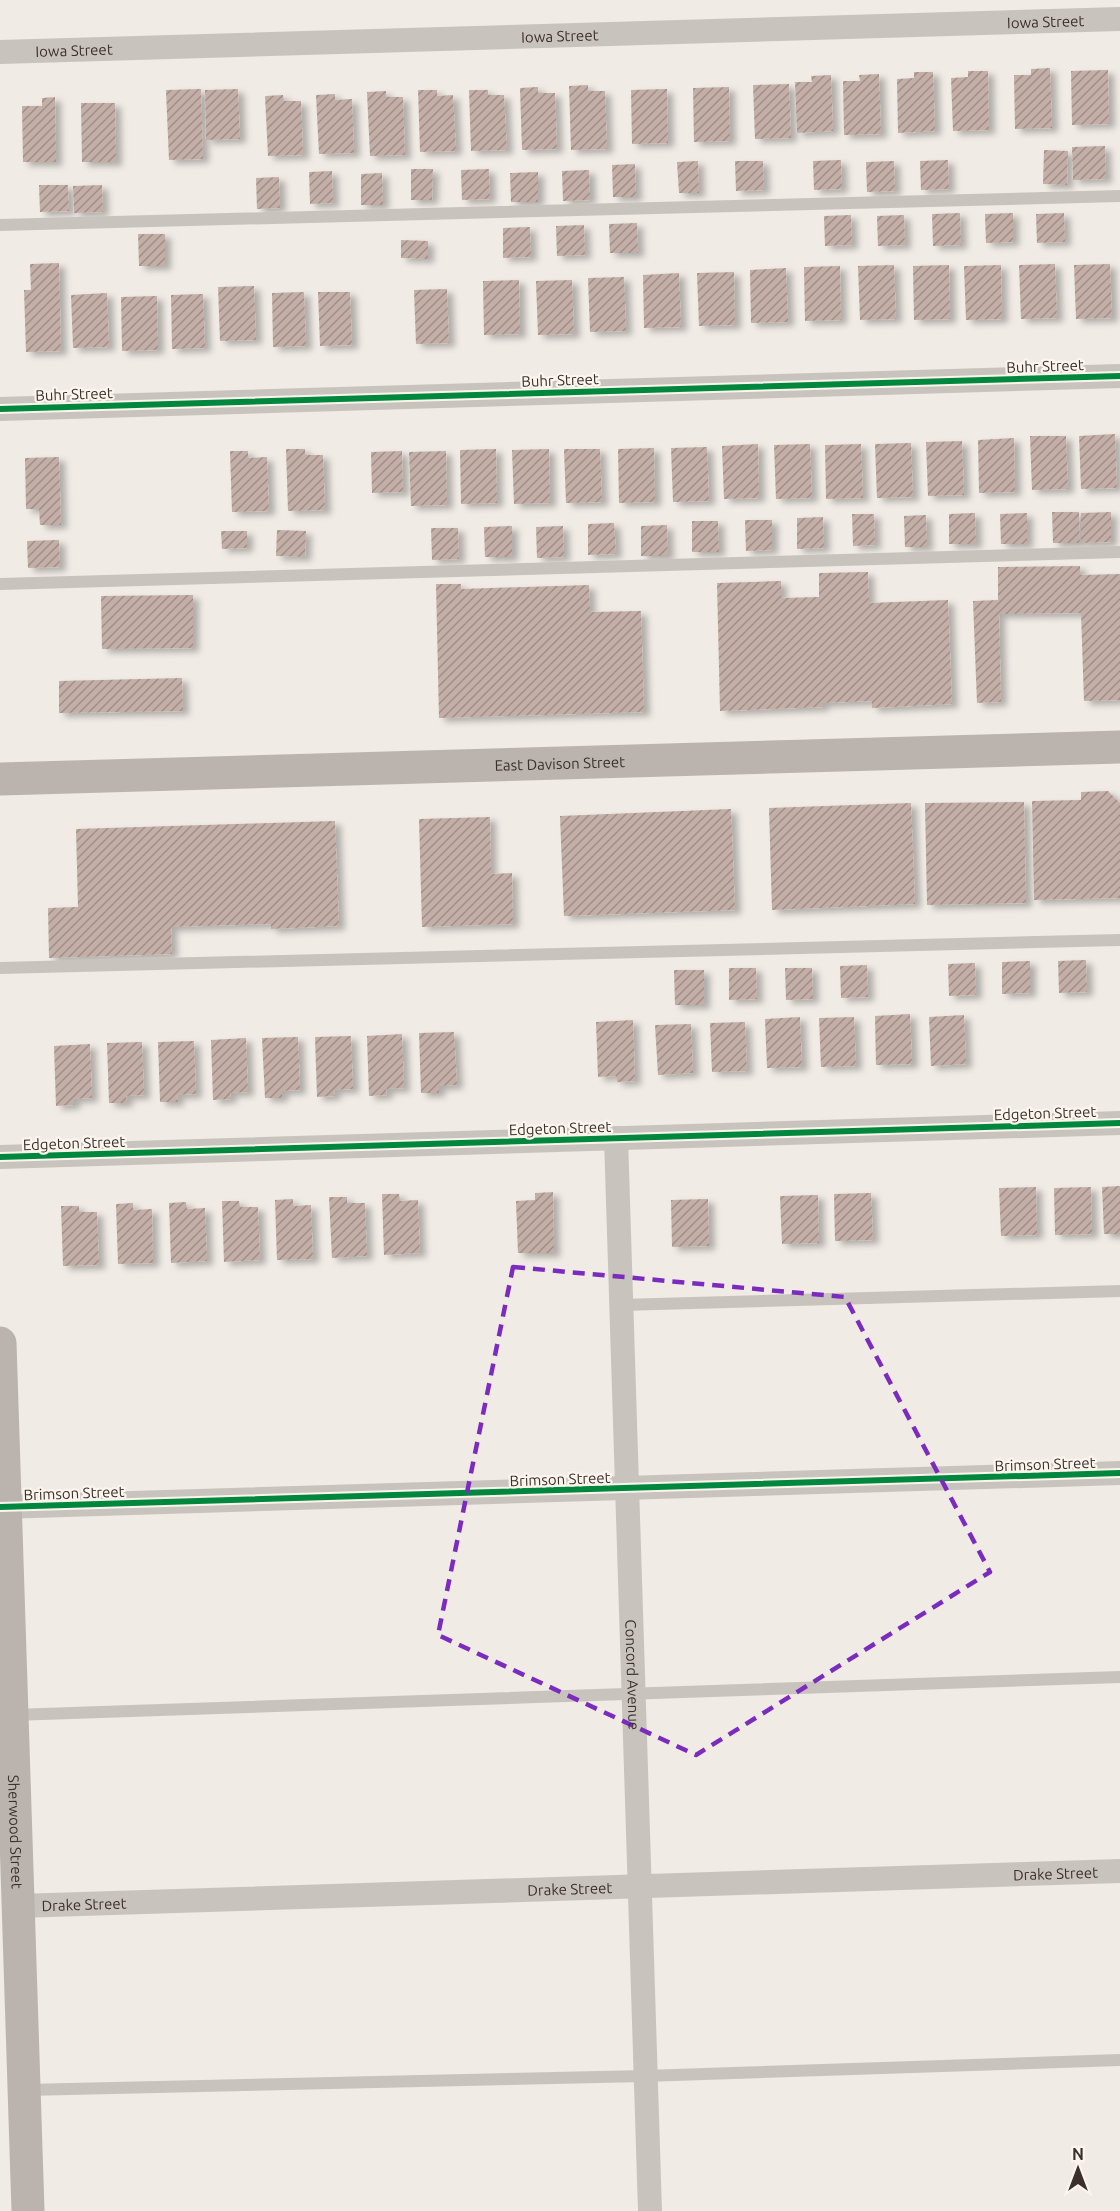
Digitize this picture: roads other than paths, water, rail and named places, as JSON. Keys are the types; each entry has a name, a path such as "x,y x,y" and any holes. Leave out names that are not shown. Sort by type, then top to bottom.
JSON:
{"main road":[{"name":"East Davison Street","path":"0,779 1120,747"},
{"name":"Sherwood Street","path":"0,1343 6,1715 18,1906 28,2211"}],"street":[{"name":"Iowa Street","path":"0,52 1120,19"},
{"name":"Buhr Street","path":"0,409 1120,376"},
{"name":"Edgeton Street","path":"0,1157 1120,1123"},
{"name":"Concord Avenue","path":"616,1138 650,2211"},
{"name":"Brimson Street","path":"3,1507 1120,1473"},
{"name":"Drake Street","path":"18,1906 1120,1871"}],"lane":[{"path":"0,225 1120,196"},
{"path":"0,584 1120,552"},
{"path":"0,968 1120,940"},
{"path":"621,1305 1120,1291"},
{"path":"6,1715 1120,1677"},
{"path":"24,2090 645,2076 1120,2060"}]}
